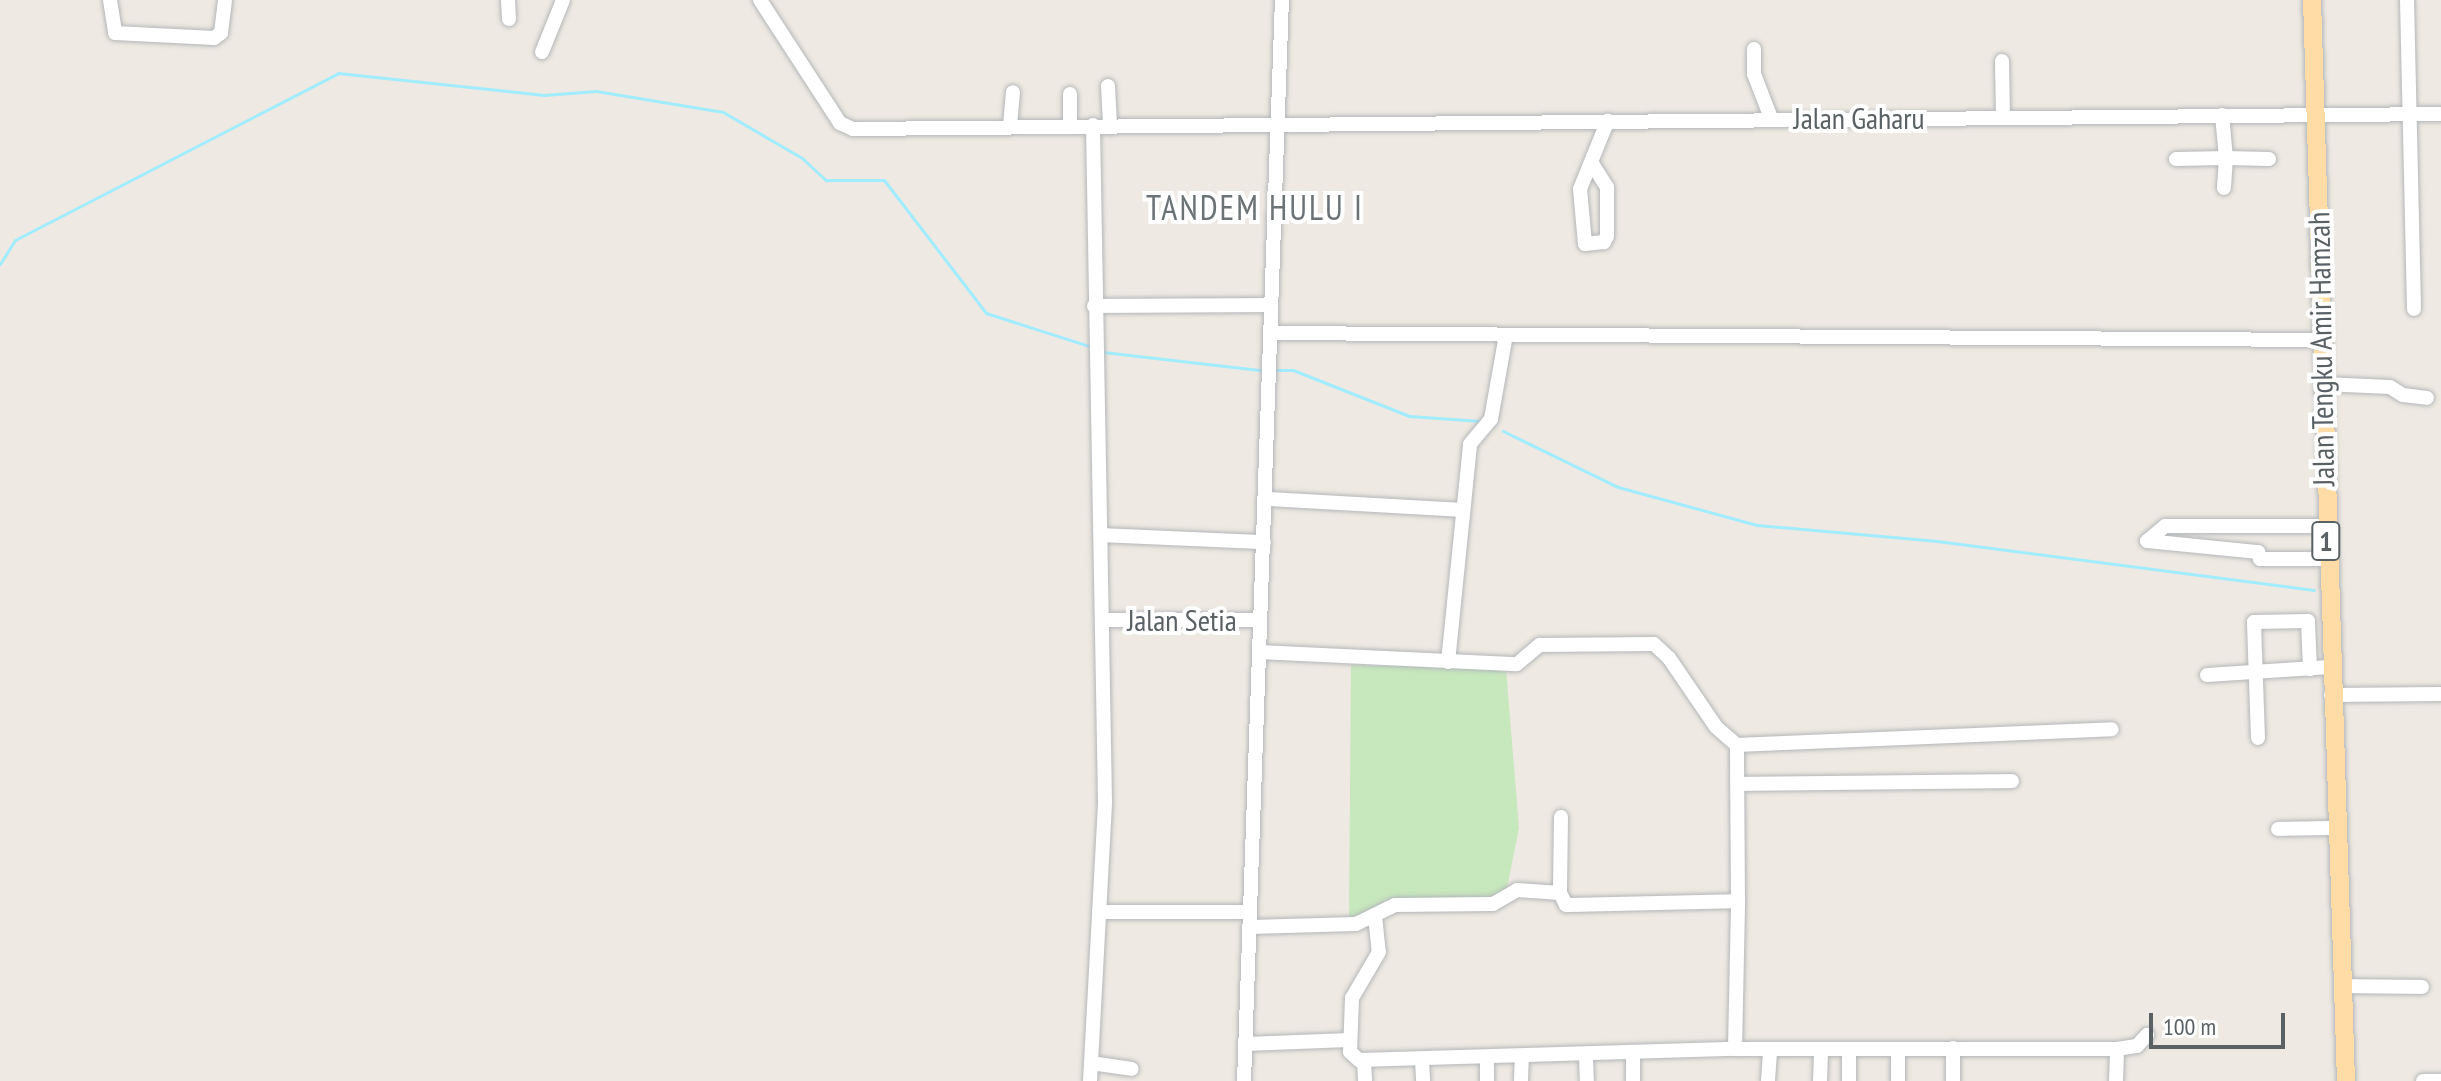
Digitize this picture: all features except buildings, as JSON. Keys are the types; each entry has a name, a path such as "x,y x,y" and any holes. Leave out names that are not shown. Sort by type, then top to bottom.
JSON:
{"main road":[{"name":"Jalan Tengku Amir Hamzah","path":"2312,0 2326,559 2346,1081"}],"street":[{"path":"110,0 115,33 214,38 221,33 225,0"},
{"path":"508,0 509,19"},
{"path":"542,52 563,0"},
{"name":"Jalan Gaharu","path":"760,0 843,126 2441,114"},
{"path":"1244,1081 1267,499 1282,0"},
{"path":"2407,0 2414,309"},
{"path":"1754,49 1754,74 1771,118"},
{"path":"2002,61 2003,117"},
{"path":"1108,86 1110,125"},
{"path":"1010,126 1013,92"},
{"path":"1070,94 1070,125"},
{"path":"2222,115 2226,158 2224,188"},
{"path":"1593,165 1607,187 1607,236 1603,243 1585,244 1580,194 1608,120"},
{"path":"1090,1081 1105,801 1093,125"},
{"path":"2176,159 2269,159"},
{"path":"1094,306 1271,305"},
{"path":"1270,333 2321,340"},
{"path":"1448,662 1470,444 1491,419 1506,335"},
{"path":"2322,384 2390,387 2406,396 2427,398"},
{"path":"1267,499 1461,510"},
{"path":"2258,525 2260,559 2326,559"},
{"path":"2258,552 2147,541 2165,526 2326,526"},
{"path":"1101,535 1264,542"},
{"name":"Jalan Setia","path":"1103,620 1260,620"},
{"path":"2258,738 2252,625 2260,620 2309,622 2310,669"},
{"path":"1259,652 1517,664 1540,645 1654,644 1669,658 1716,727 1737,745 2112,729"},
{"path":"2207,675 2330,667"},
{"path":"2331,695 2441,694"},
{"path":"1735,1049 1737,745"},
{"path":"1738,784 2012,781"},
{"path":"1561,817 1560,893 1563,904 1738,901"},
{"path":"2278,829 2336,828"},
{"path":"1250,927 1356,924 1395,905 1501,903 1514,891 1560,893"},
{"path":"1099,912 1250,912"},
{"path":"1375,916 1379,952 1354,991 1349,1040 1351,1056 1364,1061 1586,1057 1735,1049 1770,1052 1953,1048 2117,1049 2137,1046 2147,1035"},
{"path":"2342,986 2422,987"},
{"path":"1245,1044 1349,1040"},
{"path":"1953,1048 1953,1081"},
{"path":"1849,1049 1849,1081"},
{"path":"2116,1081 2117,1049"},
{"path":"1820,1081 1821,1050"},
{"path":"1898,1050 1898,1081"},
{"path":"1768,1081 1770,1052"},
{"path":"1633,1054 1633,1081"},
{"path":"1586,1057 1587,1081"},
{"path":"1521,1081 1522,1058"},
{"path":"1487,1059 1487,1081"},
{"path":"1422,1060 1423,1081"},
{"path":"1364,1061 1365,1081"},
{"path":"1091,1063 1132,1069"},
{"path":"2423,1081 2441,1081"}],"green space":[{"path":"1351,665 1506,669 1519,828 1507,888 1497,900 1389,904 1349,918"}],"waterway":[{"path":"0,264 15,240 338,73 544,95 596,91 723,112 802,158 826,180 884,180 986,313 1092,347"},
{"path":"1103,352 1266,371"},
{"path":"1274,370 1293,370 1409,416 1481,421"},
{"path":"1503,431 1618,487 1757,525 1937,541 2314,590"}],"district":[{"name":"TANDEM HULU I","path":"1255,208"}]}
